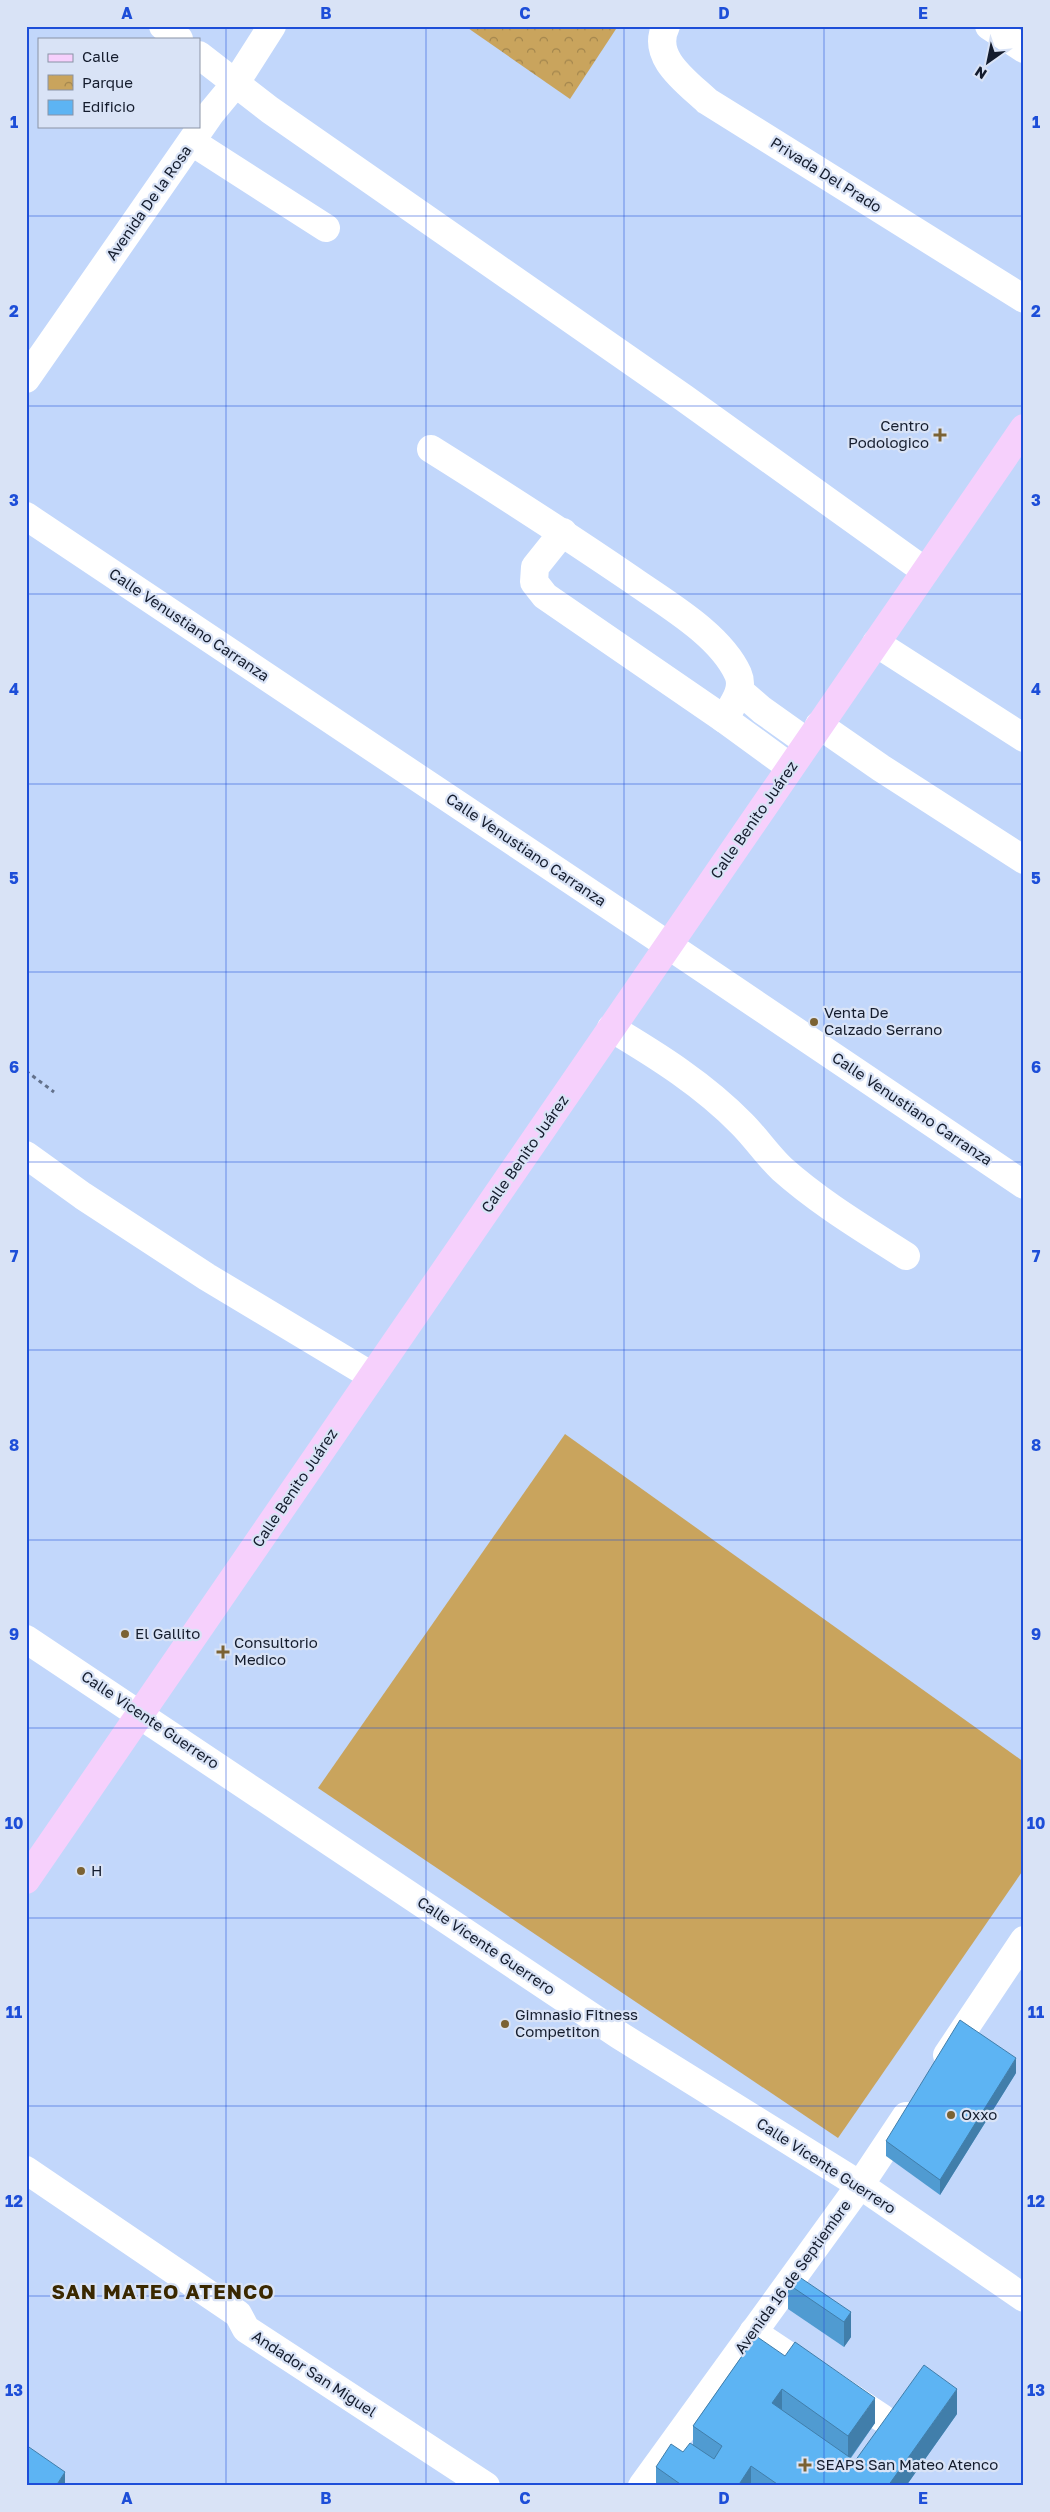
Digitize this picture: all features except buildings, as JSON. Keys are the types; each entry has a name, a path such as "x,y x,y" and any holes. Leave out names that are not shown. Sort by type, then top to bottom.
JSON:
{"main road":[{"name":"Calle Benito Juárez","path":"26,1880 1024,428"}],"street":[{"path":"163,26 178,38"},
{"name":"Avenida De la Rosa","path":"26,379 192,142 235,84 272,26"},
{"name":"Privada Del Prado","path":"666,26 662,44 668,63 707,101 1024,298"},
{"path":"989,26 1024,49"},
{"path":"200,56 235,84 676,392 925,571"},
{"path":"192,142 326,228"},
{"path":"431,449 563,532 694,623 725,654 738,675 740,691 724,718"},
{"name":"Calle Venustiano Carranza","path":"26,516 668,944 1024,1185"},
{"path":"563,532 535,566 534,582 545,596 724,718 790,767"},
{"path":"876,642 1024,738"},
{"path":"740,691 762,710 881,768 1024,860"},
{"path":"611,1028 662,1058 707,1092 742,1124 782,1169 826,1204 906,1256"},
{"path":"26,1154 83,1196 207,1277 372,1376"},
{"name":"Calle Vicente Guerrero","path":"26,1639 619,2035 860,2185 1024,2298"},
{"path":"934,2075 1024,1940"},
{"name":"Avenida 16 de Septiembre","path":"642,2486 860,2185 918,2098"},
{"name":"Andador San Miguel","path":"26,2170 238,2314 246,2329 486,2486"},
{"path":"753,2332 882,2418"}],"path":[{"path":"26,1071 54,1092"}],"green space":[{"path":"465,26 618,26 570,99"},
{"path":"565,1434 1024,1762 1024,1869 838,2138 318,1788"}],"place":[{"name":"Centro Podologico","path":"940,435"},
{"name":"Venta De Calzado Serrano","path":"814,1022"},
{"name":"El Gallito","path":"125,1634"},
{"name":"Consultorio Medico","path":"223,1652"},
{"name":"H","path":"81,1871"},
{"name":"Gimnasio Fitness Competiton","path":"505,2024"},
{"name":"Oxxo","path":"951,2115"},
{"name":"SEAPS San Mateo Atenco","path":"805,2465"}],"district":[{"name":"SAN MATEO ATENCO","path":"163,2292"}]}
